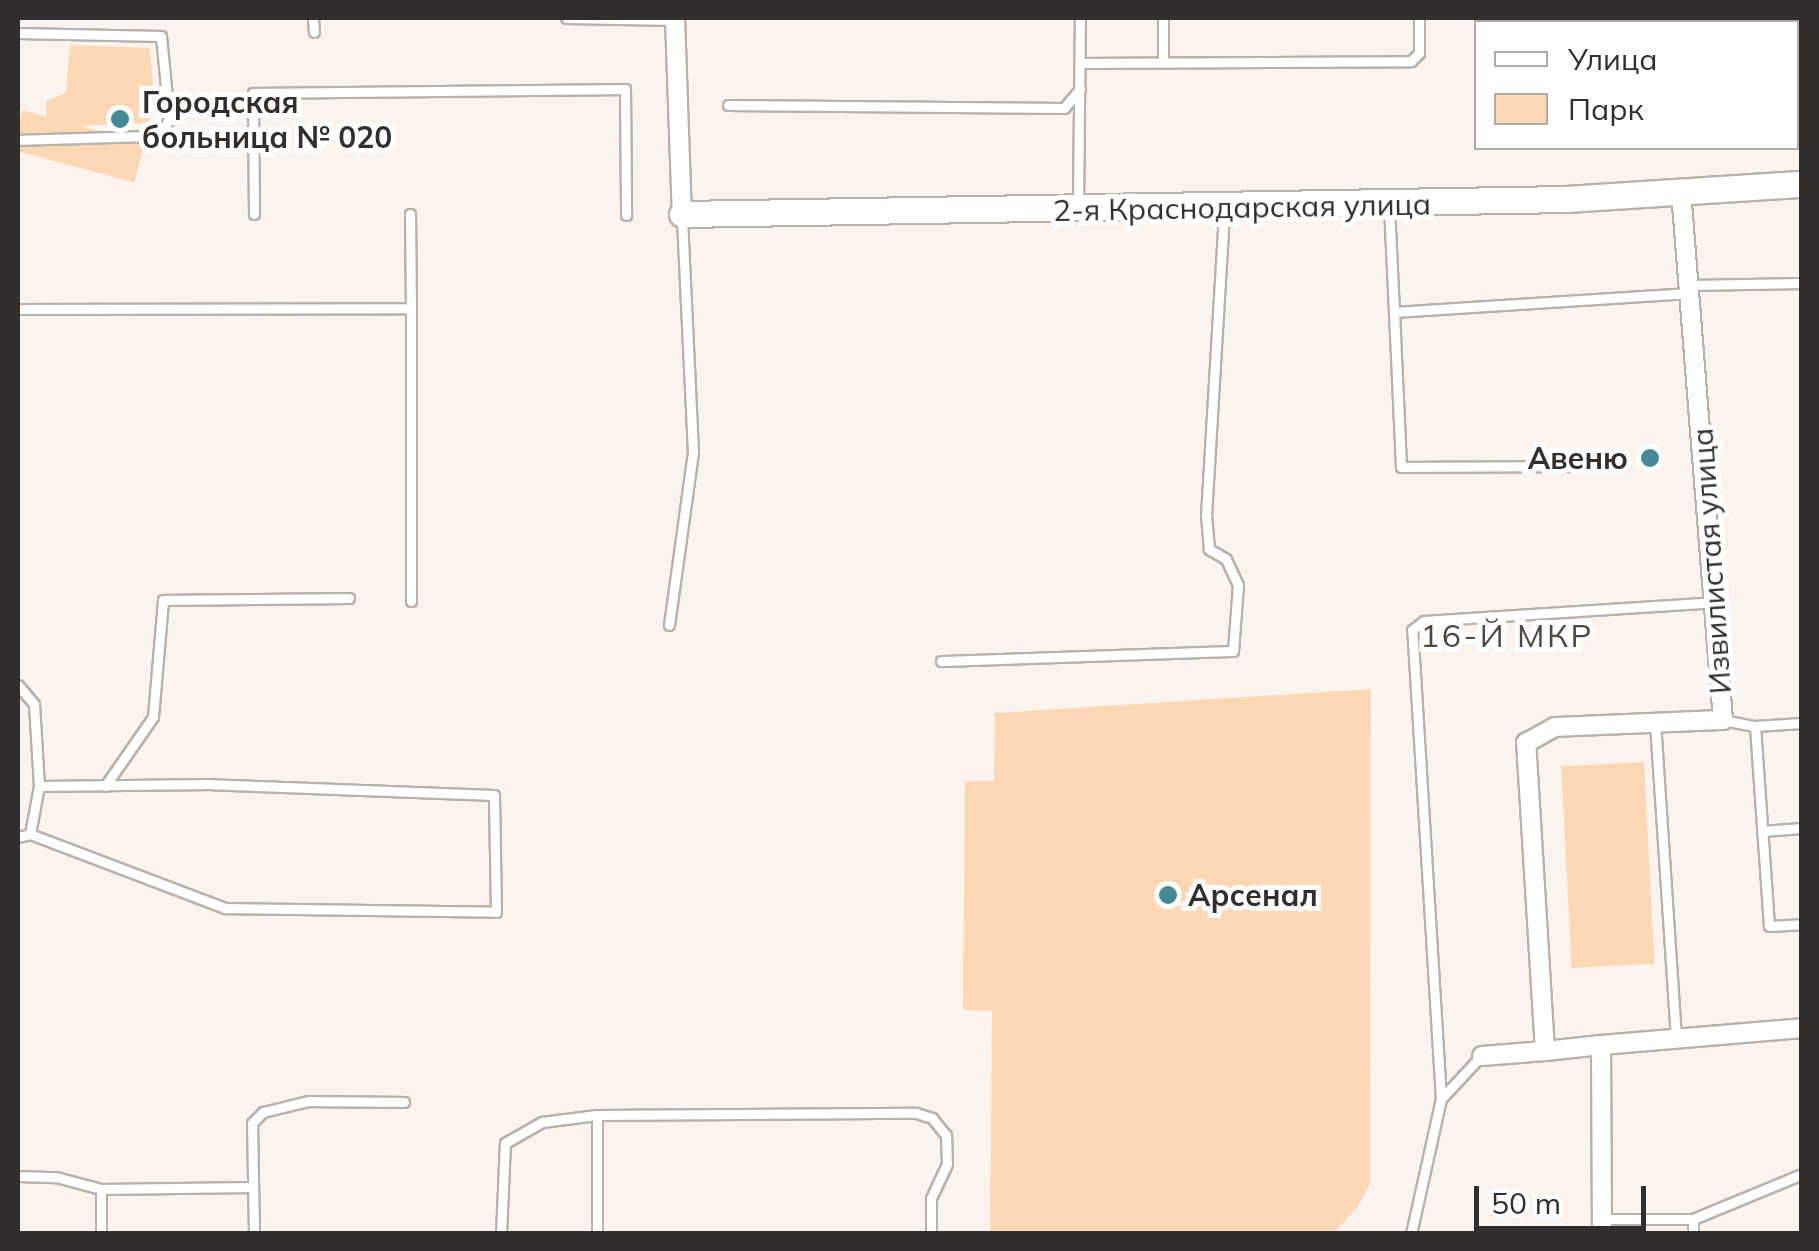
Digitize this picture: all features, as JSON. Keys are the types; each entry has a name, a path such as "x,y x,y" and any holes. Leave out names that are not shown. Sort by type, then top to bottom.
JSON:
{"street":[{"path":"675,19 682,214"},
{"name":"2-я Краснодарская улица","path":"682,214 1078,211 1389,203 1802,184"},
{"name":"Извилистая улица","path":"1545,1050 1526,743 1555,727 1723,720 1718,602 1681,192"},
{"path":"1482,1056 1802,1028"},
{"path":"1600,1045 1602,1226"}],"lane":[{"path":"313,18 314,32"},
{"path":"566,18 675,19"},
{"path":"1078,211 1080,18"},
{"path":"1163,18 1163,62"},
{"path":"1080,62 1411,62 1418,54 1419,18"},
{"path":"18,33 161,36 169,118 164,130 151,136 18,140"},
{"path":"728,106 1064,108 1080,88"},
{"path":"254,214 253,93 625,89 626,215"},
{"path":"1389,203 1401,468 1621,466"},
{"path":"942,661 1233,651 1238,585 1226,559 1209,549 1206,516 1224,207"},
{"path":"410,214 411,601"},
{"path":"669,625 693,452 682,214"},
{"path":"1394,312 1802,283"},
{"path":"18,309 410,308"},
{"path":"105,786 153,717 163,600 348,598"},
{"path":"1410,1234 1441,1098 1412,630 1424,621 1718,602"},
{"path":"18,685 34,704 39,786 30,834"},
{"path":"1723,720 1755,726 1802,723"},
{"path":"1655,722 1676,1039"},
{"path":"1755,726 1770,926 1802,924"},
{"path":"18,837 30,834 224,908 496,912 494,795 39,786"},
{"path":"1762,830 1802,828"},
{"path":"1441,1098 1482,1056"},
{"path":"254,1234 252,1124 262,1112 308,1102 404,1102"},
{"path":"502,1234 505,1143 542,1122 597,1115 916,1113 932,1118 946,1135 947,1164 931,1199 931,1234"},
{"path":"597,1115 597,1234"},
{"path":"1602,1226 1692,1220 1802,1174"},
{"path":"18,1176 56,1177 101,1190 253,1188"},
{"path":"101,1190 101,1234"},
{"path":"1692,1220 1692,1234"}],"green space":[{"path":"70,45 150,48 155,113 147,123 47,127 46,101 66,93"},
{"path":"22,110 145,143 134,183 18,151"},
{"name":"Арсенал","path":"1371,689 1370,1184 1357,1208 1334,1233 990,1233 992,1011 963,1010 965,781 994,781 995,713"},
{"path":"1644,762 1655,964 1572,968 1561,766"}],"place":[{"name":"Городская больница № 020","path":"120,119"},
{"name":"Авеню","path":"1650,458"},
{"name":"Арсенал","path":"1168,895"}],"district":[{"name":"16-Й МКР","path":"1507,635"}]}
